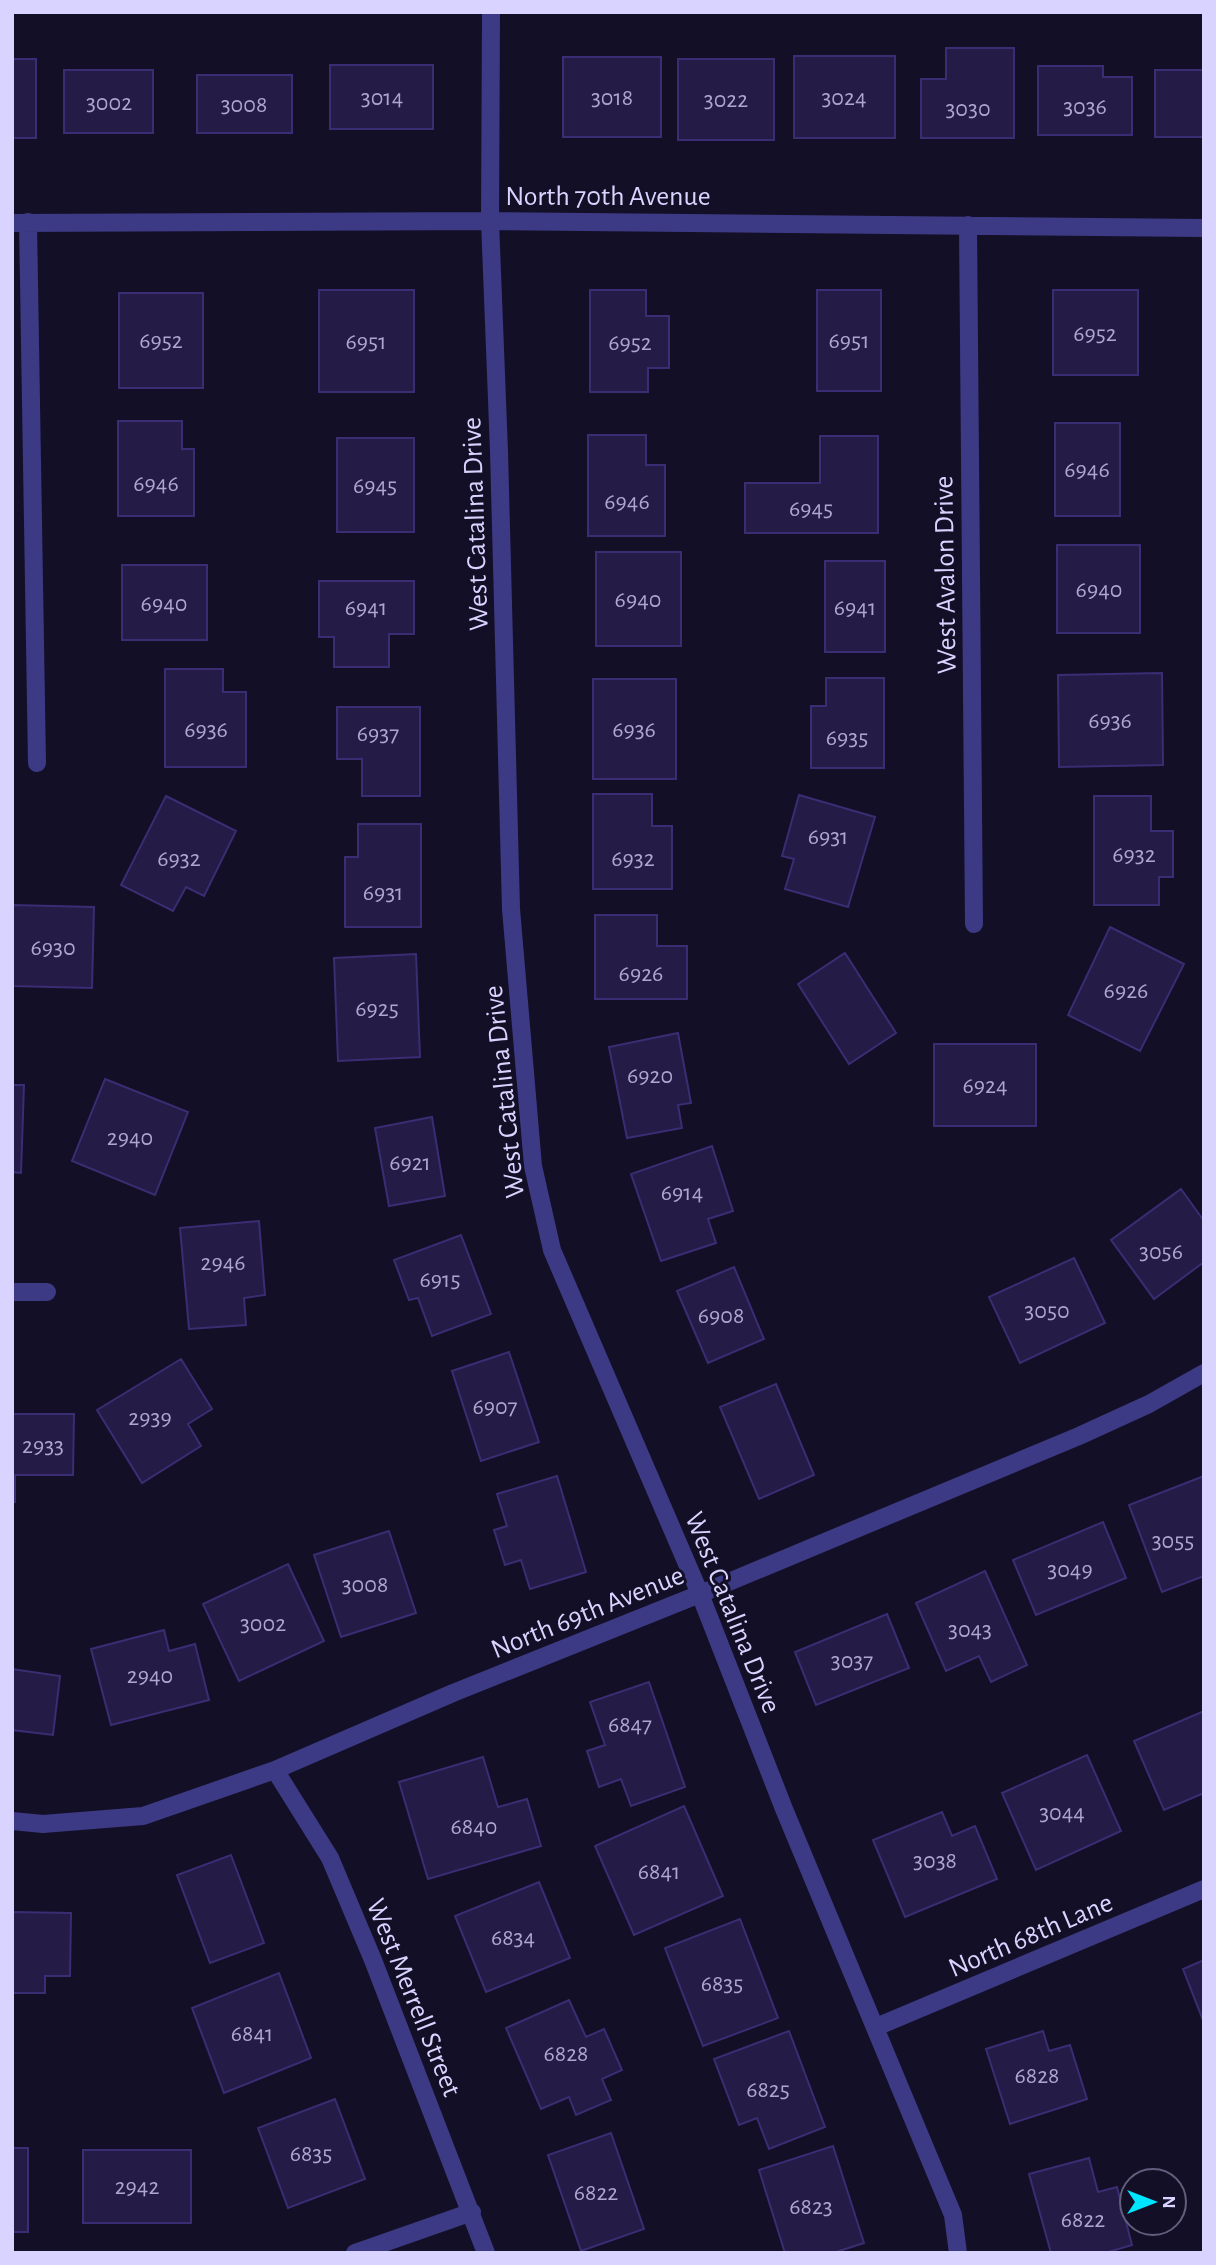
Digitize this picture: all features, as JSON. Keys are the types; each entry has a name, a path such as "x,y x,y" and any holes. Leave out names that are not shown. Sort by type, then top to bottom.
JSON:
{"street":[{"name":"West Catalina Drive","path":"491,12 490,221 511,909 533,1166 552,1250 700,1594 784,1809 953,2215 958,2253"},
{"name":"North 70th Avenue","path":"20,223 490,221 1204,228"},
{"path":"20,223 37,762"},
{"name":"West Avalon Drive","path":"968,225 974,924"},
{"path":"12,1292 47,1292"},
{"name":"North 69th Avenue","path":"12,1821 43,1825 143,1816 275,1770 453,1693 700,1594 1079,1436 1149,1404 1204,1373"},
{"name":"West Merrell Street","path":"275,1770 330,1858 378,1972 486,2253"},
{"name":"North 68th Lane","path":"876,2027 1204,1889"},
{"path":"355,2253 472,2212"}],"building":[{"path":"946,48 1014,48 1014,138 921,138 921,79 946,79"},
{"path":"794,56 895,56 895,138 794,138"},
{"path":"563,57 661,57 661,137 563,137"},
{"path":"12,59 36,59 36,138 12,138"},
{"path":"678,59 774,59 774,140 678,140"},
{"path":"330,65 433,65 433,129 330,129"},
{"path":"1038,66 1103,66 1103,77 1132,77 1132,135 1038,135"},
{"path":"64,70 153,70 153,133 64,133"},
{"path":"1155,70 1204,70 1204,137 1155,137"},
{"path":"197,75 292,75 292,133 197,133"},
{"path":"319,290 414,290 414,392 319,392"},
{"path":"590,290 646,290 646,316 669,316 669,368 648,368 648,392 590,392"},
{"path":"817,290 881,290 881,391 817,391"},
{"path":"1053,290 1138,290 1138,375 1053,375"},
{"path":"119,293 203,293 203,388 119,388"},
{"path":"118,421 182,421 182,449 194,449 194,516 118,516"},
{"path":"1055,423 1120,423 1120,516 1055,516"},
{"path":"588,435 646,435 646,465 665,465 665,536 588,536"},
{"path":"820,436 878,436 878,533 745,533 745,483 820,483"},
{"path":"337,438 414,438 414,532 337,532"},
{"path":"1057,545 1140,545 1140,633 1057,633"},
{"path":"596,552 681,552 681,646 596,646"},
{"path":"825,561 885,561 885,652 825,652"},
{"path":"122,565 207,565 207,640 122,640"},
{"path":"319,581 414,581 414,634 389,634 389,667 334,667 334,637 319,637"},
{"path":"165,669 223,669 223,692 246,692 246,767 165,767"},
{"path":"1162,673 1163,765 1059,767 1058,675"},
{"path":"826,678 884,678 884,768 811,768 811,706 826,706"},
{"path":"593,679 676,679 676,779 593,779"},
{"path":"337,707 420,707 420,796 362,796 362,759 337,759"},
{"path":"593,794 652,794 652,826 672,826 672,889 593,889"},
{"path":"799,795 875,817 848,907 785,889 794,859 782,856"},
{"path":"166,796 236,831 204,896 186,887 173,911 121,885"},
{"path":"1094,796 1151,796 1151,831 1173,831 1173,877 1159,877 1159,905 1094,905"},
{"path":"358,824 421,824 421,927 345,927 345,857 358,857"},
{"path":"12,905 94,907 92,988 12,986"},
{"path":"595,915 657,915 657,946 687,946 687,999 595,999"},
{"path":"1110,927 1184,964 1140,1051 1068,1015"},
{"path":"845,953 896,1033 849,1064 798,984"},
{"path":"416,954 420,1057 338,1061 334,958"},
{"path":"678,1033 691,1103 678,1105 682,1128 627,1138 609,1047"},
{"path":"934,1044 1036,1044 1036,1126 934,1126"},
{"path":"105,1079 188,1112 155,1195 72,1161"},
{"path":"12,1085 24,1085 21,1173 12,1172"},
{"path":"432,1117 445,1196 389,1206 375,1128"},
{"path":"712,1146 733,1211 708,1219 716,1243 661,1261 631,1174"},
{"path":"1181,1189 1204,1221 1204,1262 1154,1299 1111,1240"},
{"path":"259,1221 265,1295 244,1298 246,1325 189,1329 180,1228"},
{"path":"461,1235 491,1314 432,1336 418,1298 409,1300 394,1260"},
{"path":"1074,1258 1105,1323 1020,1363 989,1297"},
{"path":"734,1267 764,1339 708,1363 677,1291"},
{"path":"509,1352 539,1442 481,1461 452,1371"},
{"path":"181,1359 212,1409 188,1424 201,1446 142,1483 97,1410"},
{"path":"776,1384 814,1475 759,1499 720,1407"},
{"path":"12,1414 74,1414 73,1475 15,1475 15,1502 12,1502"},
{"path":"557,1476 586,1572 530,1589 521,1560 505,1565 494,1530 507,1526 497,1494"},
{"path":"1204,1476 1204,1576 1162,1592 1129,1505"},
{"path":"1103,1522 1126,1578 1036,1615 1013,1560"},
{"path":"389,1531 416,1613 341,1637 314,1555"},
{"path":"288,1564 324,1641 239,1681 203,1604"},
{"path":"985,1571 1027,1665 991,1682 979,1656 946,1671 916,1603"},
{"path":"887,1614 909,1668 816,1705 795,1652"},
{"path":"164,1630 169,1651 195,1644 209,1700 111,1725 91,1649"},
{"path":"12,1669 60,1676 53,1735 12,1730"},
{"path":"649,1682 685,1787 631,1806 621,1779 599,1787 587,1751 605,1745 590,1702"},
{"path":"1204,1711 1204,1793 1164,1810 1134,1741"},
{"path":"1087,1755 1121,1831 1036,1870 1002,1793"},
{"path":"483,1757 498,1807 527,1799 541,1846 428,1879 399,1782"},
{"path":"684,1806 723,1896 634,1935 595,1846"},
{"path":"942,1812 952,1836 975,1826 997,1879 905,1917 873,1840"},
{"path":"231,1855 264,1943 210,1963 177,1875"},
{"path":"539,1882 570,1958 486,1992 455,1916"},
{"path":"12,1912 71,1913 70,1976 45,1976 45,1993 12,1993"},
{"path":"740,1919 778,2018 703,2046 665,1948"},
{"path":"1204,1960 1204,2023 1183,1969"},
{"path":"279,1973 311,2058 224,2093 192,2008"},
{"path":"569,2000 586,2037 604,2029 622,2070 602,2079 611,2100 576,2115 569,2097 541,2109 506,2028"},
{"path":"789,2031 825,2127 769,2149 757,2118 739,2125 714,2059"},
{"path":"1043,2031 1049,2051 1070,2045 1087,2099 1010,2124 986,2049"},
{"path":"335,2099 365,2179 288,2208 258,2128"},
{"path":"611,2133 644,2229 581,2251 548,2155"},
{"path":"833,2146 864,2243 833,2253 785,2253 759,2170"},
{"path":"12,2148 28,2148 28,2232 12,2232"},
{"path":"83,2150 191,2150 191,2223 83,2223"},
{"path":"1089,2158 1098,2192 1117,2187 1118,2237 1130,2237 1132,2245 1105,2253 1051,2253 1029,2174"}]}
